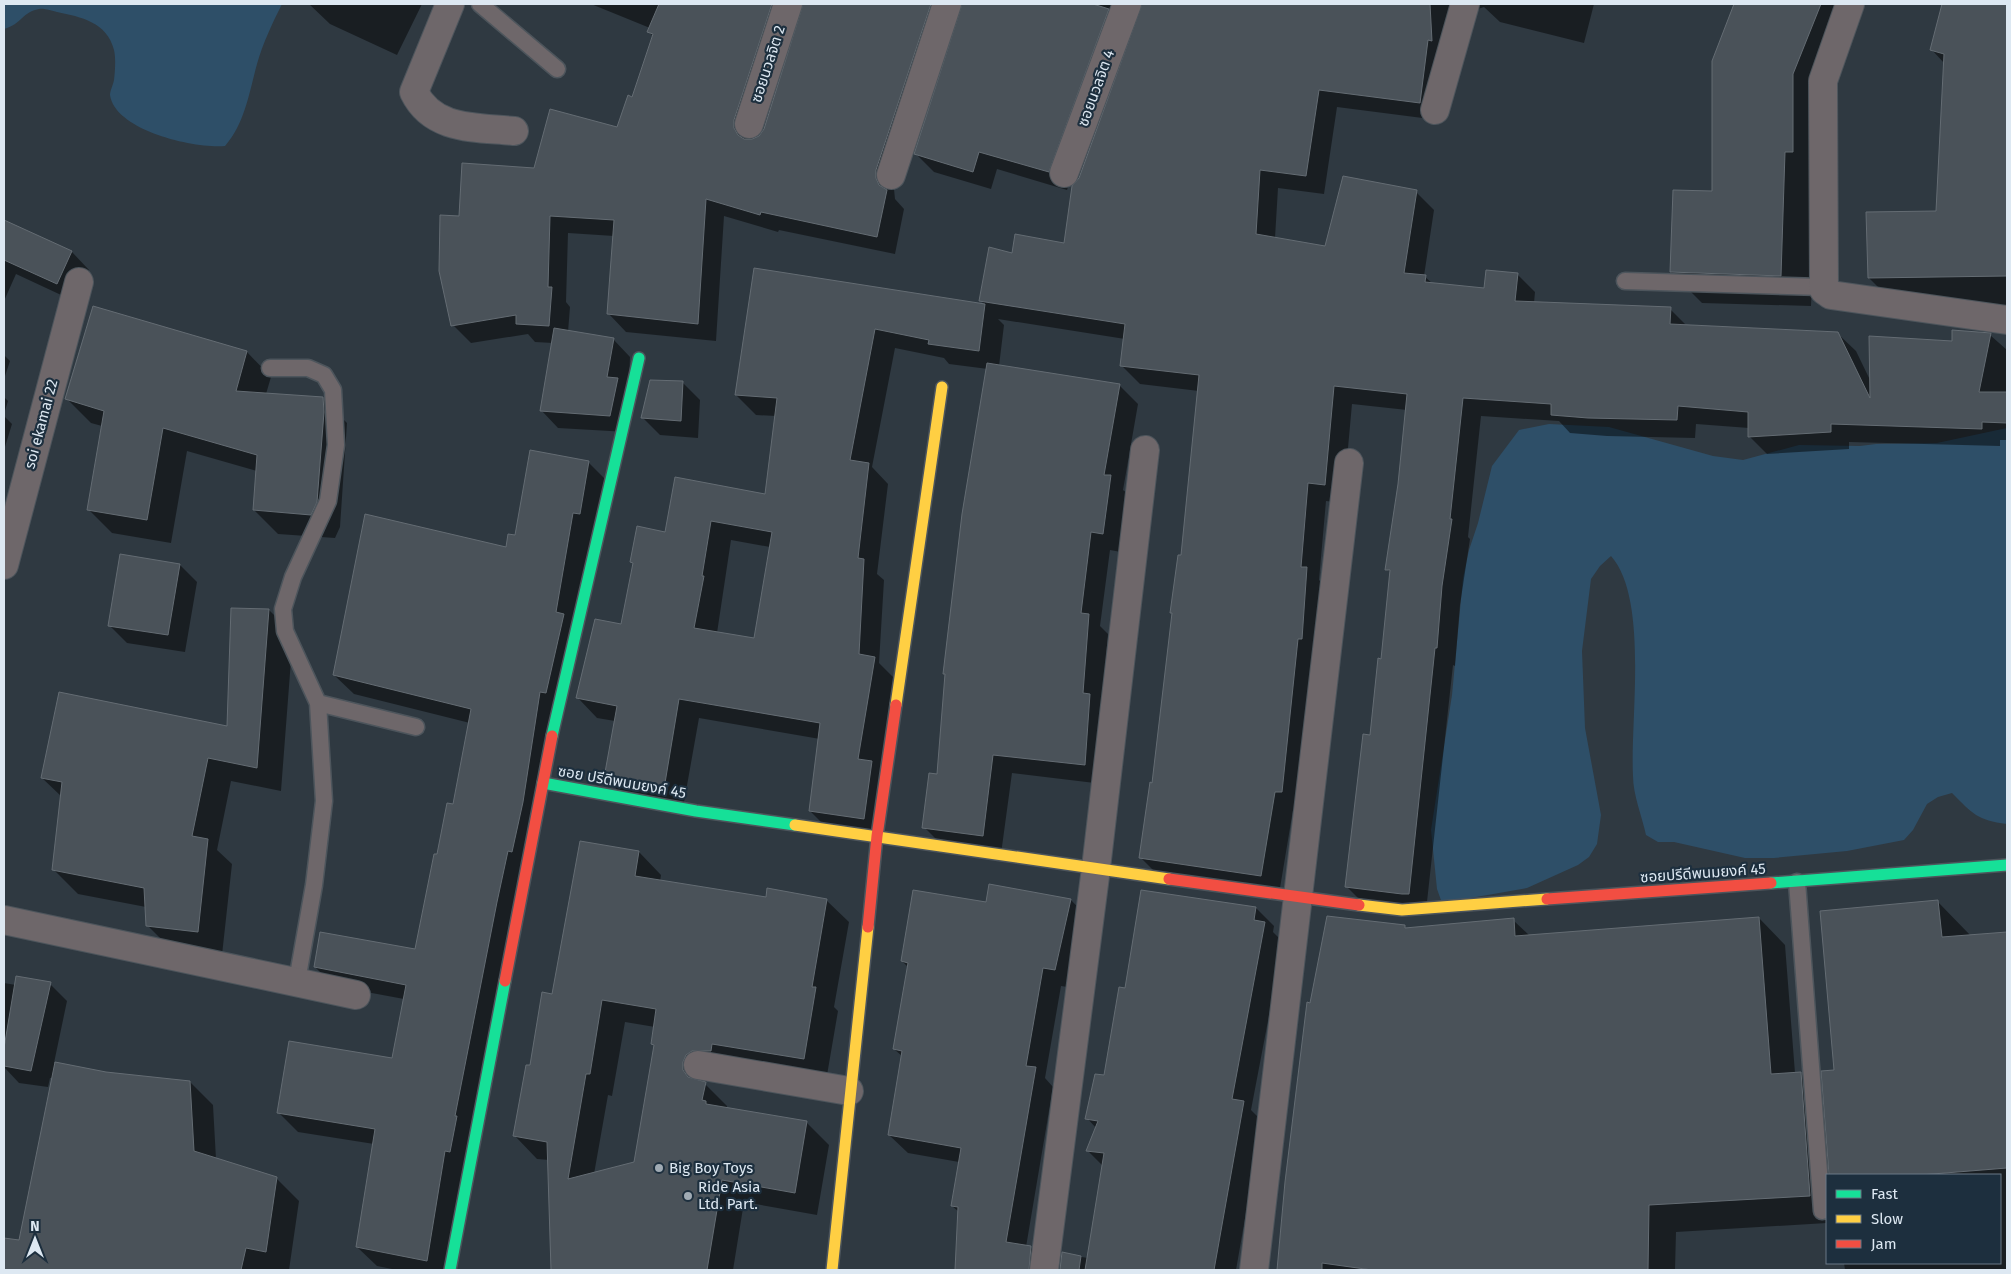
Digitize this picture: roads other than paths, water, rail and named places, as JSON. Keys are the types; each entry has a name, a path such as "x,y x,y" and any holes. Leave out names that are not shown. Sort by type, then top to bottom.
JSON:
{"street":[{"path":"450,4 414,92 421,106 444,122 514,131"},
{"name":"ซอยนวลจิต 2","path":"749,124 788,4"},
{"path":"891,175 947,4"},
{"name":"ซอยนวลจิต 4","path":"1064,173 1127,4"},
{"path":"1434,110 1465,4"},
{"path":"1850,4 1823,81 1822,287 1831,295 2007,320"},
{"name":"soi ekamai 22","path":"4,566 79,282"},
{"path":"450,1270 543,783 639,358"},
{"path":"832,1270 849,1091 877,836 942,387"},
{"path":"1044,1270 1096,868 1145,450"},
{"path":"1254,1270 1349,463"},
{"name":"ซอย ปรีดีพนมยงค์ 45","path":"543,783 696,811 1096,868"},
{"name":"ซอยปรีดีพนมยงค์ 45","path":"1096,868 1402,910 2007,865"},
{"path":"4,920 356,995"},
{"path":"698,1065 849,1091"}],"lane":[{"path":"480,4 557,69"},
{"path":"1625,281 1822,287"},
{"path":"270,368 308,368 324,375 333,390 336,445 328,501 293,577 283,609 285,631 318,703 324,801 314,885 297,981"},
{"path":"318,703 416,727"},
{"path":"1797,882 1822,1211"}],"place":[{"name":"Big Boy Toys","path":"659,1168"},
{"name":"Ride Asia Ltd. Part.","path":"688,1196"}]}
